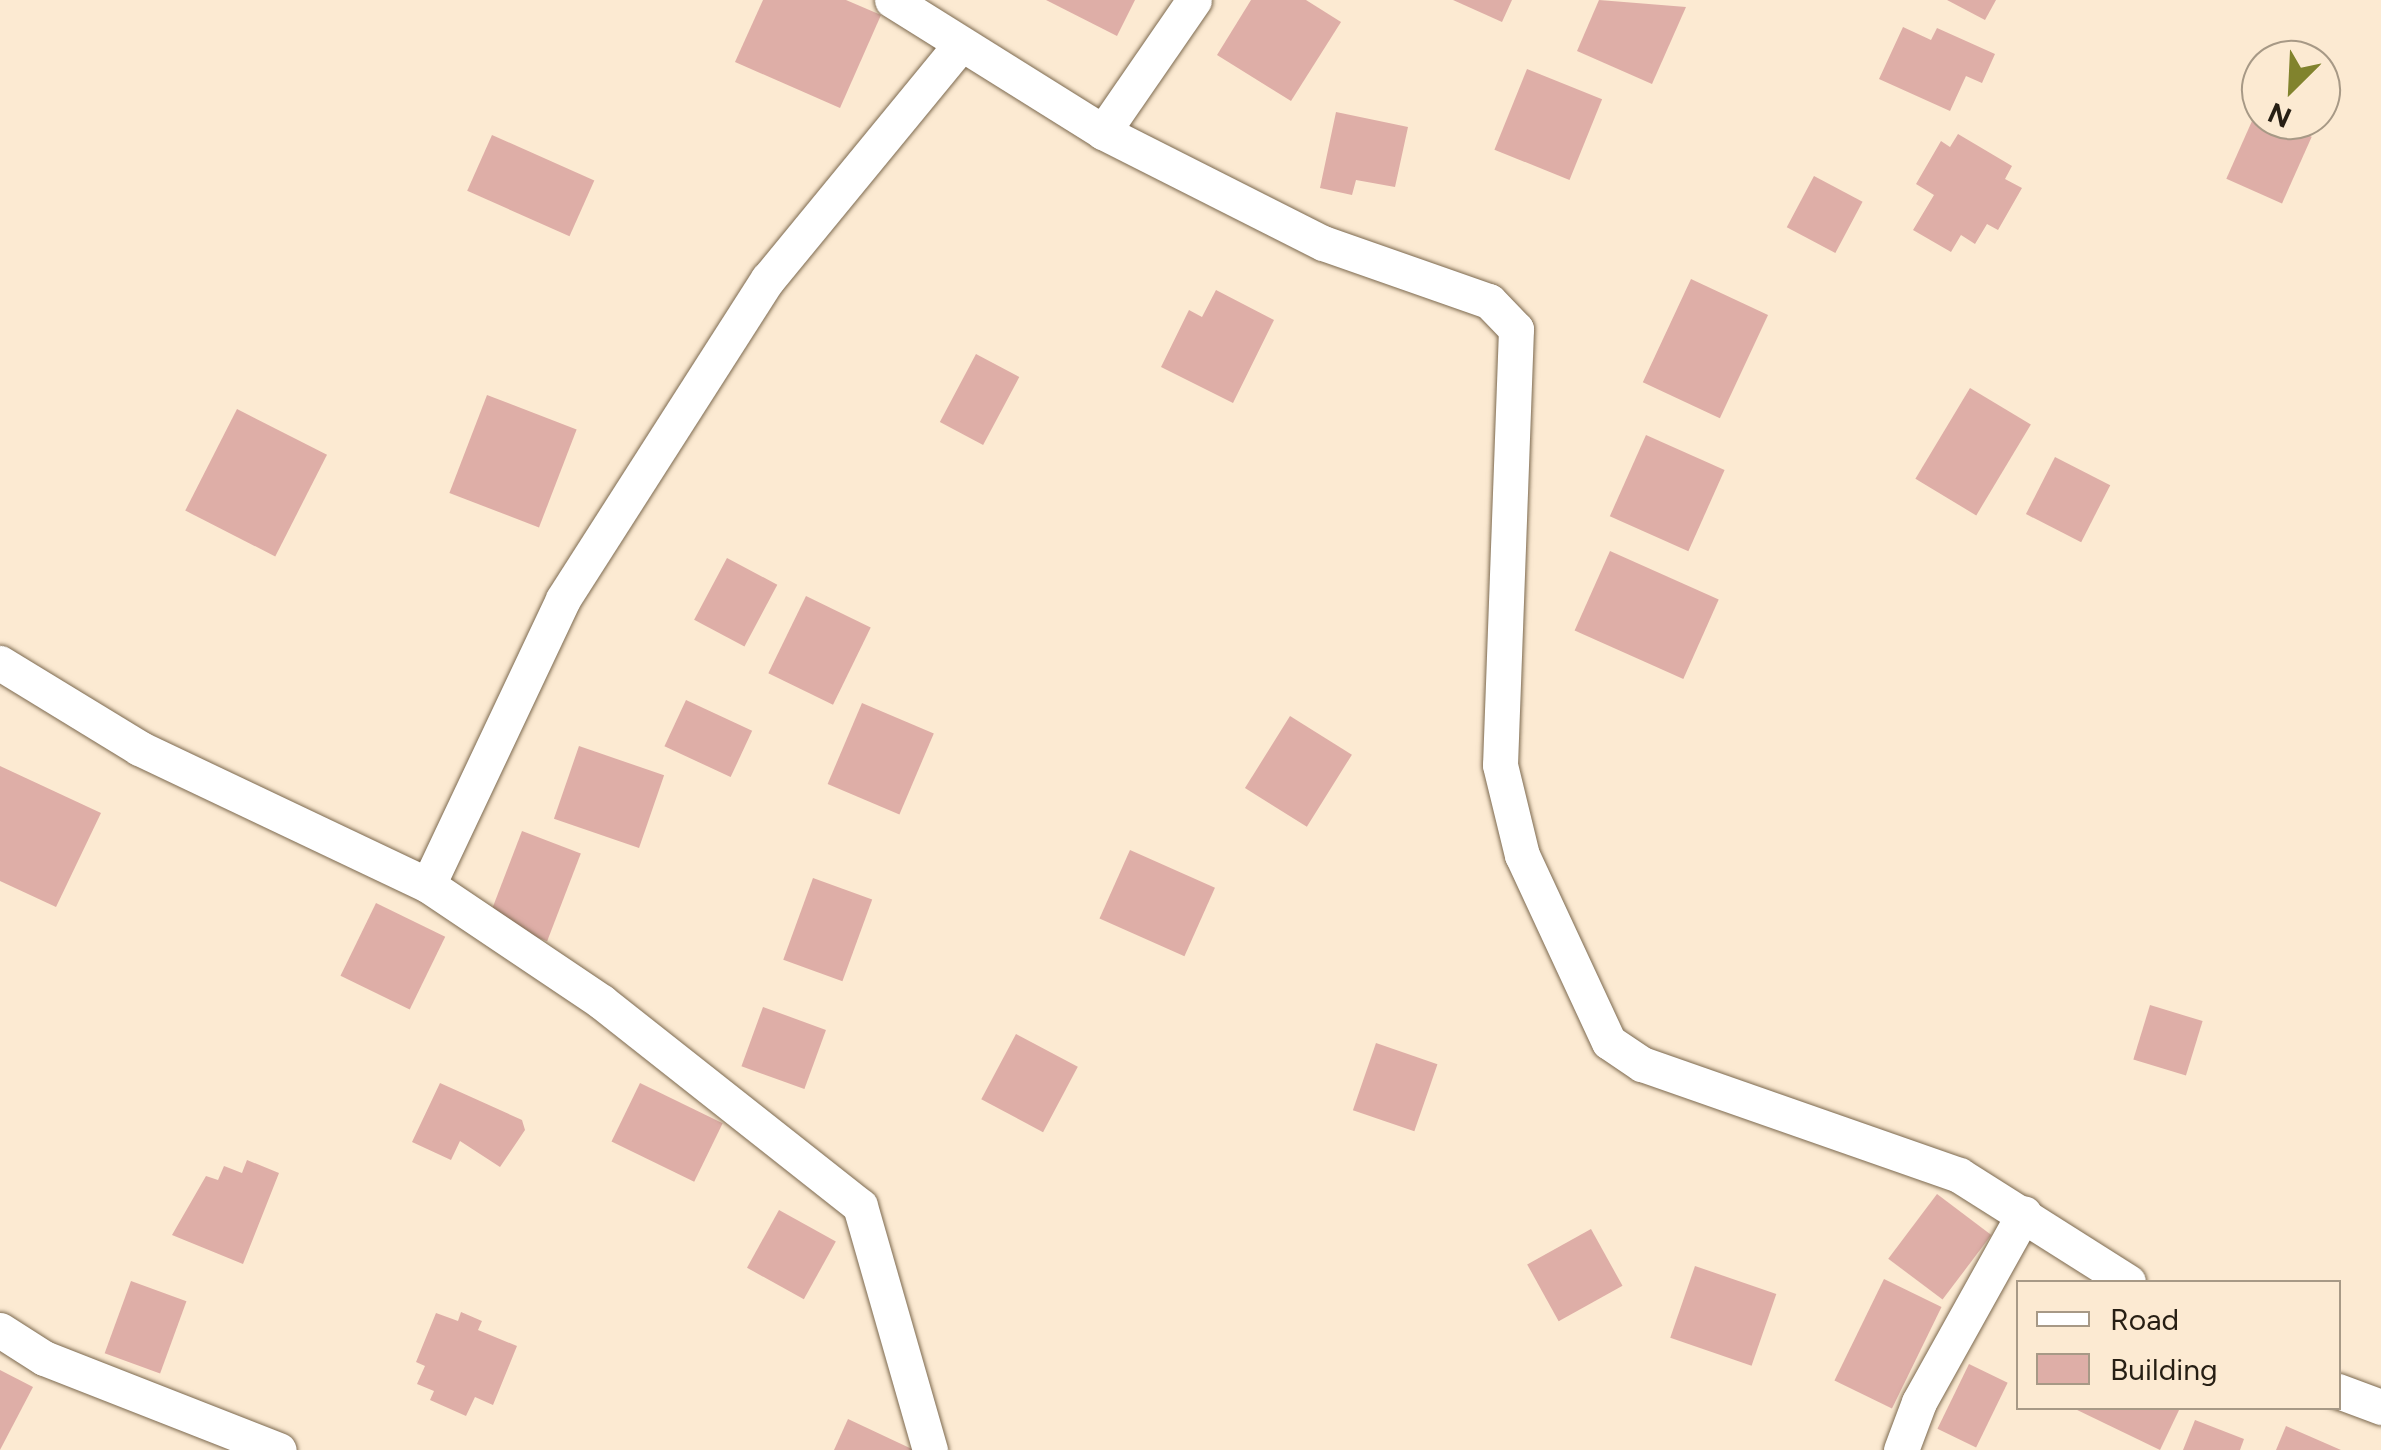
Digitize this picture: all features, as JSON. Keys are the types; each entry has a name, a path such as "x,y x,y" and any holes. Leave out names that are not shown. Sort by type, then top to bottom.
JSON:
{"street":[{"path":"892,0 958,48 1103,132 1323,243 1489,302 1516,328 1500,765 1522,856 1609,1042 1642,1064 1959,1175 2125,1280"},
{"path":"1103,132 1194,0"},
{"path":"428,885 562,600 768,279 958,48"},
{"path":"0,664 139,748 428,885 602,1002 860,1206 930,1450"},
{"path":"1902,1450 1919,1402 2024,1213"},
{"path":"0,1330 44,1358 280,1450"},
{"path":"2341,1392 2381,1408"}],"building":[{"path":"763,0 846,0 881,15 840,108 735,62"},
{"path":"1046,0 1135,0 1117,36"},
{"path":"1251,0 1306,0 1341,22 1291,101 1217,55"},
{"path":"1453,0 1512,0 1502,22"},
{"path":"1599,0 1686,7 1652,84 1577,51"},
{"path":"1947,0 1996,0 1985,20"},
{"path":"1903,27 1931,40 1937,28 1995,54 1982,83 1966,76 1950,111 1879,79"},
{"path":"1527,69 1602,99 1570,180 1494,150"},
{"path":"1336,112 1408,127 1395,187 1356,180 1352,195 1320,188"},
{"path":"1958,134 2012,166 2005,179 2022,188 1998,230 1987,224 1975,244 1961,235 1951,252 1913,230 1934,195 1916,184 1941,141 1950,147"},
{"path":"492,135 594,181 570,236 467,191"},
{"path":"2244,140 2310,140 2282,203 2226,179"},
{"path":"1814,176 1863,202 1835,253 1787,227"},
{"path":"1691,279 1768,315 1720,418 1643,382"},
{"path":"1216,290 1274,320 1233,403 1161,367 1189,310 1202,317"},
{"path":"976,354 1019,377 983,445 940,422"},
{"path":"1970,388 2031,425 1976,515 1915,479"},
{"path":"487,395 577,429 539,527 449,493"},
{"path":"237,409 327,455 275,556 185,511"},
{"path":"1646,435 1725,470 1688,551 1610,516"},
{"path":"2055,457 2110,485 2081,542 2026,514"},
{"path":"1610,551 1719,599 1683,679 1575,630"},
{"path":"727,558 777,585 744,647 694,620"},
{"path":"806,596 871,628 833,705 768,673"},
{"path":"686,700 752,731 731,777 664,746"},
{"path":"862,703 934,733 899,814 828,784"},
{"path":"1290,716 1352,755 1307,827 1245,788"},
{"path":"579,746 664,775 639,848 554,819"},
{"path":"0,766 101,813 56,907 0,881"},
{"path":"522,831 581,854 547,941 488,919"},
{"path":"1130,850 1215,888 1184,956 1099,919"},
{"path":"813,878 872,900 842,981 783,960"},
{"path":"376,903 445,937 410,1010 340,976"},
{"path":"2150,1005 2203,1021 2186,1076 2133,1060"},
{"path":"763,1007 826,1030 804,1089 741,1066"},
{"path":"1016,1034 1078,1067 1043,1132 981,1099"},
{"path":"1376,1043 1437,1064 1414,1131 1353,1110"},
{"path":"440,1083 522,1120 525,1130 500,1167 460,1141 451,1160 412,1142"},
{"path":"640,1083 723,1123 694,1182 612,1141"},
{"path":"247,1160 279,1173 243,1264 172,1235 206,1176 218,1180 224,1166 242,1173"},
{"path":"1937,1194 1991,1235 1943,1300 1888,1259"},
{"path":"779,1210 836,1242 804,1299 747,1268"},
{"path":"1591,1229 1623,1286 1559,1321 1527,1264"},
{"path":"1695,1266 1776,1294 1752,1366 1670,1338"},
{"path":"1884,1279 1942,1307 1892,1409 1834,1381"},
{"path":"131,1281 186,1301 160,1374 105,1353"},
{"path":"461,1312 482,1321 478,1330 517,1346 493,1405 475,1397 466,1416 430,1400 434,1391 417,1384 425,1366 416,1362 436,1313 458,1321"},
{"path":"1969,1364 2008,1383 1976,1448 1937,1429"},
{"path":"0,1370 33,1387 0,1450"},
{"path":"2077,1410 2179,1410 2160,1450"},
{"path":"848,1419 914,1450 834,1450"},
{"path":"2195,1420 2244,1439 2240,1450 2183,1450"},
{"path":"2286,1426 2341,1450 2276,1450"}]}
